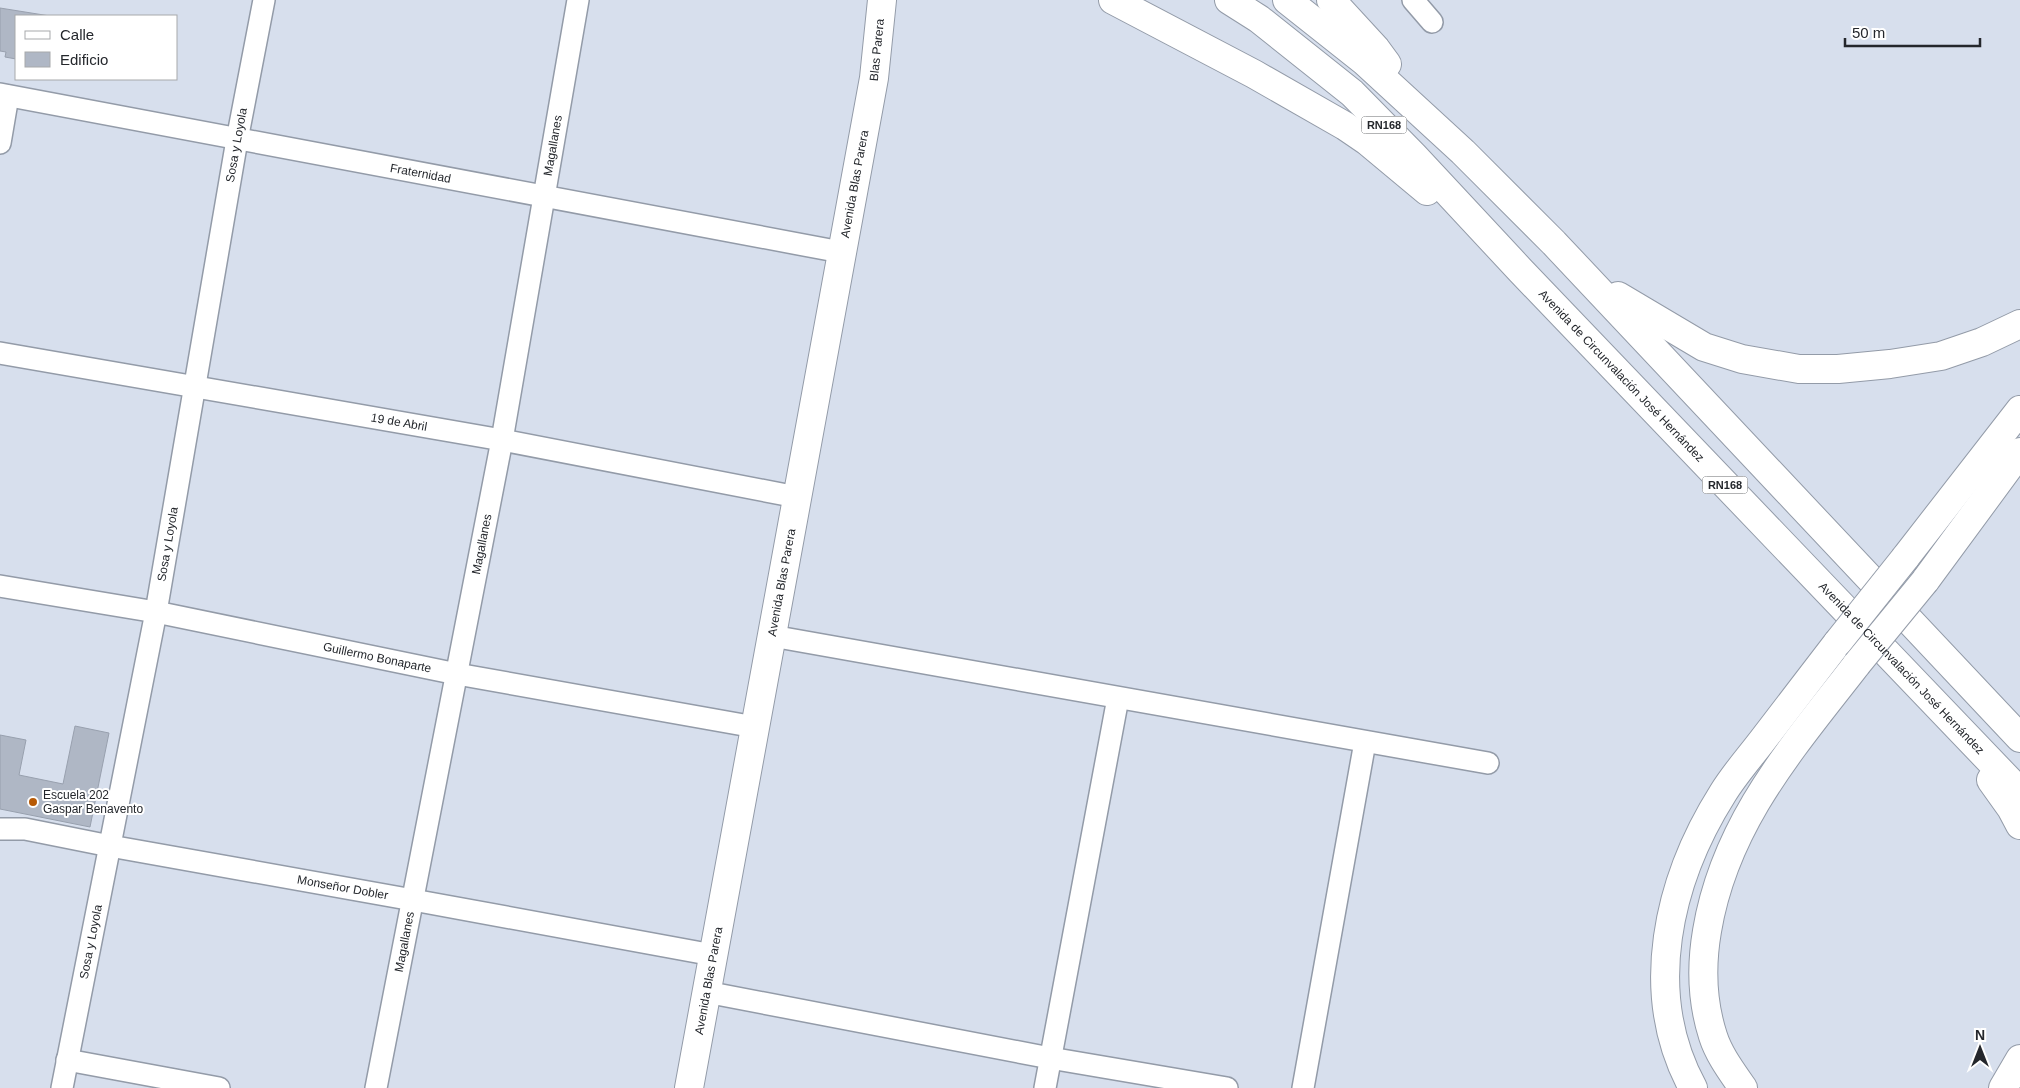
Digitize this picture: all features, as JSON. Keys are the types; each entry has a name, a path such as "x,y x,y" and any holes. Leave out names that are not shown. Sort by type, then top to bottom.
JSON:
{"main road":[{"name":"Blas Parera","path":"874,78 882,0"},
{"name":"Blas Parera","path":"874,78 896,0"},
{"path":"1113,0 1254,74 1345,126 1381,153 1521,270"},
{"name":"Avenida de Circunvalación José Hernández","path":"1229,0 1259,19 1352,93 1413,154 1521,270 2020,792"},
{"name":"RN168","path":"1287,0 1364,61 1463,152 1554,243 1623,300 1704,347 1742,359 1798,368 1838,368 1890,364 1941,356 1982,342 2020,324"},
{"path":"1331,0 1376,49 1430,122"},
{"name":"Avenida Blas Parera","path":"689,1088 840,252 874,78"},
{"path":"1554,243 2020,738"},
{"path":"1693,1088 1673,1043 1665,985 1666,951 1673,908 1683,873 1698,836 1723,792 2020,410"},
{"path":"1743,1088 1728,1067 1713,1037 1707,1012 1703,981 1704,947 1711,908 1731,846 1755,803 1787,754 1925,581 2020,452"},
{"name":"RN168","path":"1930,698 2011,808 2020,825"},
{"path":"2003,1088 2020,1059"}],"street":[{"name":"Sosa y Loyola","path":"62,1088 156,612 237,140 264,0"},
{"name":"Magallanes","path":"376,1088 502,440 578,0"},
{"path":"1413,0 1432,22"},
{"name":"Fraternidad","path":"4,95 840,252"},
{"path":"0,143 4,95"},
{"name":"19 de Abril","path":"0,353 502,440 797,497"},
{"name":"Guillermo Bonaparte","path":"0,586 156,612 457,674 754,727"},
{"path":"772,636 1488,763"},
{"path":"1045,1088 1118,698"},
{"path":"1302,1088 1365,742"},
{"name":"Monseñor Dobler","path":"0,829 25,829 713,956"},
{"path":"706,992 1050,1058 1227,1088"},
{"path":"68,1060 219,1088"}],"building":[{"path":"0,8 44,15 15,15 15,59 5,57 6,52 0,51"},
{"path":"75,726 109,733 90,827 0,809 0,735 26,740 19,775 63,784"}],"place":[{"name":"Escuela 202 Gaspar Benavento","path":"33,802"}]}
